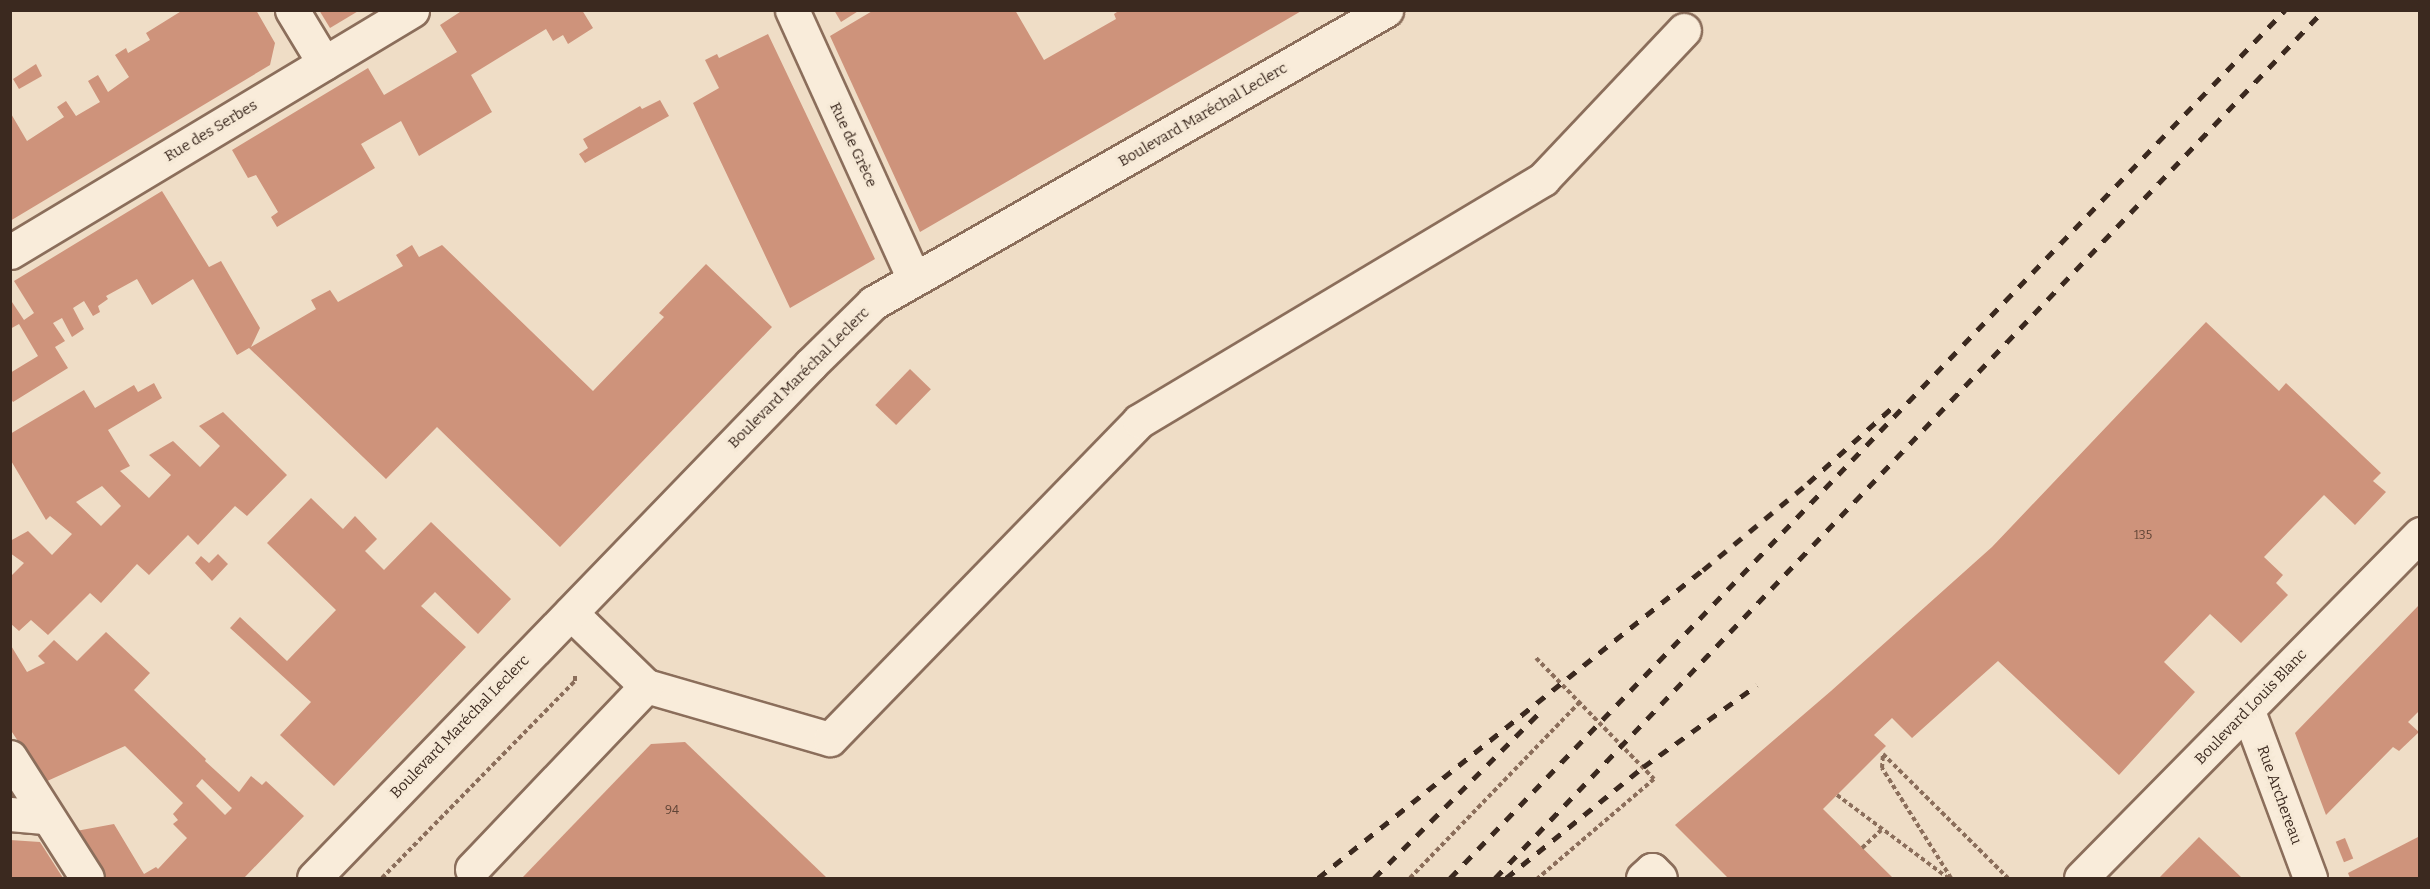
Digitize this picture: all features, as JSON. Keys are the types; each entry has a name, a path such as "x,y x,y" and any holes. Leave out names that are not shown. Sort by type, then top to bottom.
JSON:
{"street":[{"path":"292,10 324,63"},
{"name":"Rue des Serbes","path":"10,252 412,10"},
{"name":"Rue de Grèce","path":"792,10 914,279"},
{"name":"Boulevard Maréchal Leclerc","path":"314,879 873,303 1386,10"},
{"path":"571,613 646,686 830,738 1139,421 1543,179 1684,30"},
{"name":"Boulevard Louis Blanc","path":"2082,879 2420,534"},
{"path":"472,869 646,686"},
{"name":"Rue Archereau","path":"2248,711 2310,879"},
{"path":"10,757 87,879"},
{"path":"10,814 47,817"},
{"path":"1643,879 1652,870 1660,879"}],"path":[{"path":"382,879 575,681 571,613"},
{"path":"1536,658 1654,778 1538,879"},
{"path":"1410,879 1579,703"},
{"path":"1949,879 1882,768 1882,754 2008,879"},
{"path":"1837,795 1949,879"},
{"path":"1862,848 1881,830"}],"building":[{"path":"183,10 256,10 275,43 270,65 10,221 10,112 27,141 64,117 57,107 66,101 76,116 100,102 88,81 98,75 108,92 129,77 115,55 126,48 128,53 150,40 146,33"},
{"path":"319,10 360,10 330,28"},
{"path":"463,10 582,10 593,28 568,44 563,35 553,41 546,29 471,75 492,112 419,156 401,121 361,144 375,168 277,227 271,217 278,212 256,175 248,178 232,150 368,68 384,95 457,52 440,25"},
{"path":"834,10 860,10 841,22"},
{"path":"874,10 1015,10 1044,60 1116,19 1114,14 1120,10 1303,10 920,232 830,36"},
{"path":"768,34 875,259 790,308 693,103 719,88 705,60 717,54 719,58"},
{"path":"36,64 42,76 19,89 13,79"},
{"path":"660,100 669,116 585,163 579,154 588,148 583,139 640,106 642,109"},
{"path":"162,191 209,267 221,261 260,328 251,347 316,309 311,300 330,290 338,302 403,266 396,255 412,245 419,257 442,245 593,391 664,317 659,313 706,264 772,327 560,547 437,427 386,479 249,348 237,355 193,279 152,305 137,279 106,296 108,299 98,306 100,312 93,316 84,301 73,308 84,329 72,337 62,318 53,323 65,341 55,347 68,368 13,402 10,398 10,373 38,356 19,324 10,329 10,299 24,320 34,313 14,281"},
{"path":"2206,322 2279,391 2286,383 2381,473 2373,481 2386,492 2355,525 2324,495 2264,557 2283,575 2276,583 2288,595 2241,643 2210,614 2164,662 2195,692 2119,775 1998,661 1912,738 1892,718 1874,735 1886,746 1823,809 1893,878 1728,878 1675,825 1831,691 1992,547"},
{"path":"910,369 931,389 896,425 875,405"},
{"path":"154,383 162,398 108,430 130,466 120,471 149,498 171,475 149,455 173,441 200,467 220,446 199,426 223,412 287,475 247,516 235,506 198,545 188,535 149,575 137,564 101,603 90,593 48,635 31,620 19,631 10,623 10,577 24,563 10,553 10,541 28,531 52,555 72,534 50,516 46,520 10,459 10,434 84,390 95,408 134,385 138,392","holes":["102,486 121,506 101,526 76,502"]},
{"path":"311,498 343,529 355,516 377,539 365,551 384,570 431,522 511,599 478,634 435,592 421,606 466,647 334,786 280,735 311,702 230,628 240,617 287,661 336,610 267,543"},
{"path":"218,554 228,564 212,581 195,563 201,556 209,563"},
{"path":"2420,604 2420,710 2408,722 2419,732 2399,751 2393,747 2326,815 2295,733"},
{"path":"106,632 150,673 134,690 206,759 205,761 239,792 251,776 262,785 266,781 304,816 244,878 106,878 76,831 114,824 144,874 156,867 158,869 187,838 173,824 178,820 173,814 183,803 125,746 45,782 10,729 10,644 27,672 45,663 38,656 54,640 77,661","holes":["202,779 232,808 225,815 196,786"]},
{"path":"685,742 827,878 522,878 651,744"},
{"path":"2420,836 2420,878 2350,878 2348,873"},
{"path":"2199,837 2242,878 2159,878"},
{"path":"2345,838 2353,858 2344,862 2336,842"},
{"path":"10,840 40,842 63,878 10,878"}],"railway":[{"path":"1450,878 2285,10"},
{"path":"1495,878 2324,10"},
{"path":"1318,878 1703,570 1808,483 1896,404"},
{"path":"1506,878 1643,767 1757,685"},
{"path":"1374,878 1540,712"}]}
